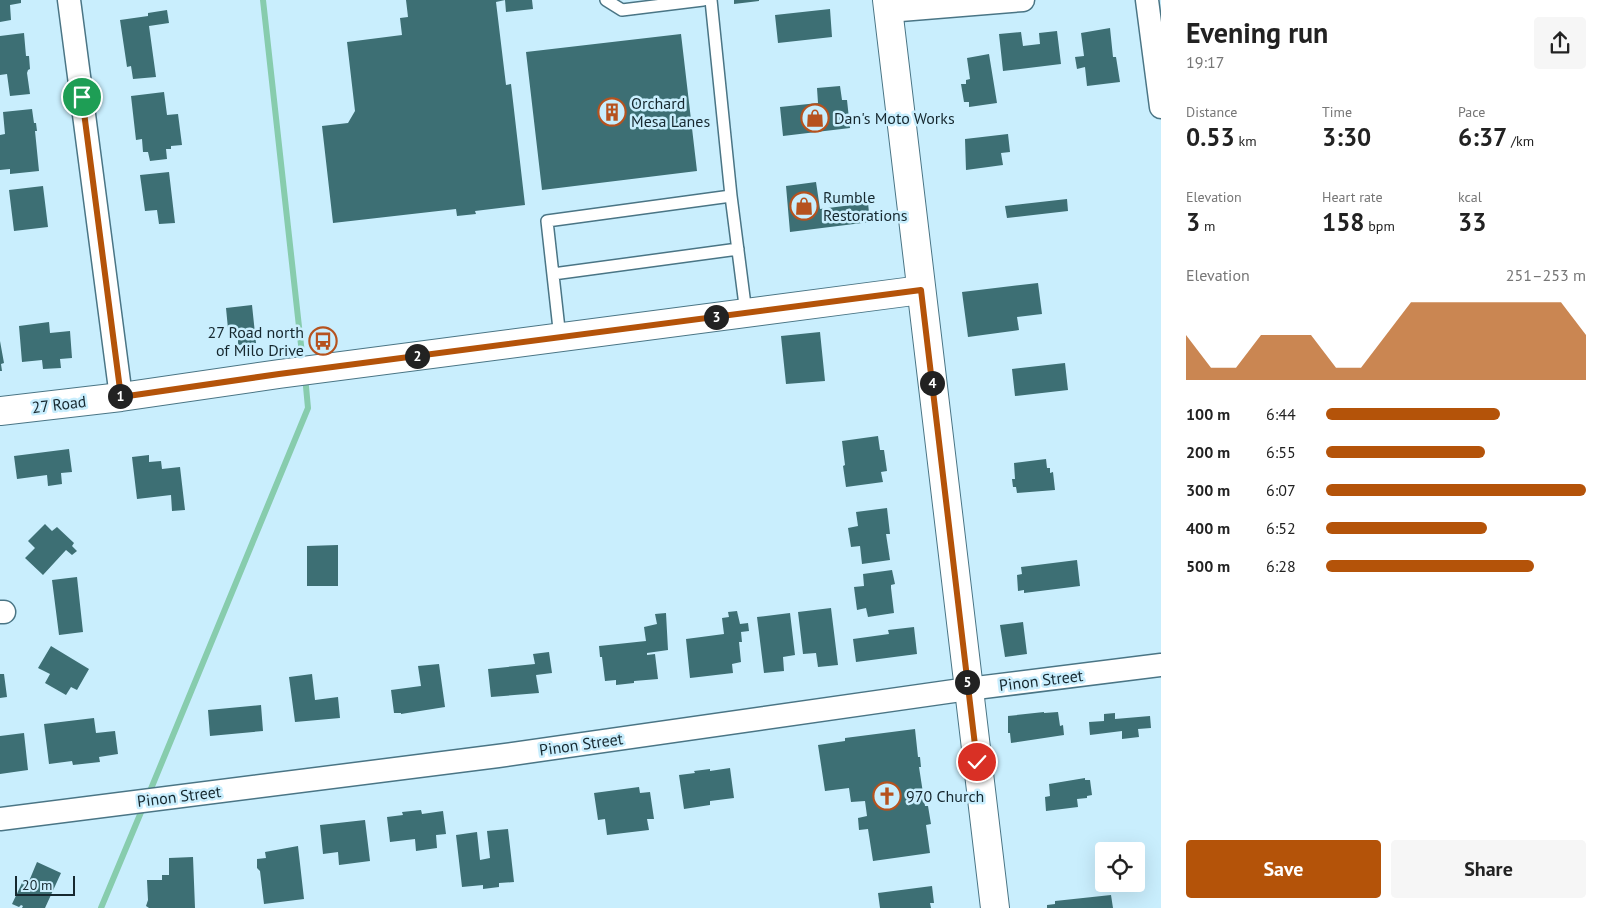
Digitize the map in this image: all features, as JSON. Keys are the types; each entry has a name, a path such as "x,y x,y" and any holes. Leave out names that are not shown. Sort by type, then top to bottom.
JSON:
{"street":[{"path":"69,0 121,397"},
{"path":"995,908 887,6 1023,0"},
{"path":"1147,0 1161,107"},
{"name":"27 Road","path":"0,411 121,397 921,290"},
{"name":"Pinon Street","path":"0,819 498,756 968,689 1161,665"}],"lane":[{"path":"606,0 622,10 703,0"},
{"path":"711,0 731,196 746,314"},
{"path":"560,338 547,221 731,196"},
{"path":"553,274 738,249"}],"building":[{"path":"0,0 21,0 21,3 10,5 11,20 0,22"},
{"path":"406,0 505,0 496,2 506,85 511,84 525,205 475,211 476,214 457,216 456,209 333,223 322,126 348,123 355,111 347,42 402,35 400,18 408,17"},
{"path":"505,0 532,0 533,9 506,12"},
{"path":"734,0 759,0 759,1 734,4"},
{"path":"830,9 832,37 778,43 775,15"},
{"path":"167,10 169,23 149,26 156,77 133,79 131,66 127,67 120,20 148,16 148,13"},
{"path":"1110,28 1113,57 1116,57 1120,82 1087,86 1085,67 1077,69 1075,57 1084,56 1081,33"},
{"path":"1057,31 1061,64 1003,71 999,34 1021,32 1023,46 1040,44 1039,33"},
{"path":"24,33 26,56 29,56 30,69 27,73 30,94 10,96 7,74 0,75 0,36"},
{"name":"Orchard Mesa Lanes","path":"681,34 697,171 542,190 526,52"},
{"path":"989,54 997,103 969,107 969,102 964,102 961,84 966,84 966,80 970,79 967,58"},
{"name":"Dan's Moto Works","path":"840,86 842,100 847,100 850,128 783,136 780,107 818,103 817,88"},
{"path":"164,92 167,115 178,114 182,145 171,146 171,149 166,149 167,159 150,161 148,152 143,152 142,139 136,140 131,96"},
{"path":"32,109 37,131 35,131 39,171 10,174 10,169 0,170 0,135 5,134 3,112"},
{"path":"1008,134 1010,152 1001,153 1003,165 966,170 965,139"},
{"path":"169,172 175,223 159,224 157,210 145,211 140,175"},
{"name":"Rumble Restorations","path":"816,182 820,209 868,203 870,222 790,232 786,186"},
{"path":"43,186 48,227 14,231 9,190"},
{"path":"1067,199 1068,211 1007,218 1005,206"},
{"path":"1038,283 1042,314 1017,317 1019,330 968,337 962,292"},
{"path":"252,305 256,343 238,345 238,338 229,339 226,308"},
{"path":"49,322 50,333 70,331 72,358 60,359 61,368 43,369 42,360 22,362 19,326"},
{"path":"820,332 825,381 786,384 781,336"},
{"path":"0,341 4,363 1,364 2,371 0,371"},
{"path":"1065,363 1068,390 1015,396 1012,369"},
{"path":"878,436 880,450 884,450 887,471 881,472 883,482 846,487 842,441"},
{"path":"69,449 72,472 61,473 62,484 48,486 47,475 17,479 14,456"},
{"path":"149,455 149,462 161,461 162,469 180,467 185,510 172,511 171,495 137,499 132,457"},
{"path":"1046,459 1047,468 1050,468 1050,473 1053,472 1055,490 1017,493 1016,487 1013,487 1012,479 1015,479 1014,463"},
{"path":"887,508 890,534 886,534 890,560 862,564 860,546 851,547 848,528 858,526 856,512"},
{"path":"45,524 52,531 57,527 74,543 72,546 77,551 72,555 66,550 43,575 25,558 35,548 28,541"},
{"path":"338,545 338,586 307,586 307,546"},
{"path":"1077,560 1080,586 1024,593 1024,590 1018,591 1017,575 1022,574 1021,567"},
{"path":"892,570 895,584 891,585 894,613 868,617 866,608 857,610 854,587 864,586 863,574"},
{"path":"77,577 83,632 59,635 52,580"},
{"path":"831,608 838,665 818,667 816,653 803,654 798,612"},
{"path":"737,611 740,624 748,623 749,631 741,632 742,642 739,642 741,662 732,664 733,673 690,678 686,639 724,634 722,618 729,617 728,612"},
{"path":"666,613 668,650 647,653 647,655 655,654 658,679 616,685 616,680 605,681 599,646 646,641 644,627 657,624 655,614"},
{"path":"790,613 795,655 783,657 784,671 764,673 757,617"},
{"path":"1023,622 1027,654 1005,657 1000,625"},
{"path":"914,627 917,654 856,662 853,639 889,634 888,630"},
{"path":"51,646 89,669 77,690 71,687 66,695 45,683 50,674 38,668"},
{"path":"549,652 552,673 536,675 539,693 491,697 488,669 535,664 533,654"},
{"path":"439,664 445,707 401,714 394,713 391,690 421,686 418,666"},
{"path":"0,674 4,674 7,697 0,698"},
{"path":"312,674 315,700 338,697 340,718 295,722 289,677"},
{"path":"261,705 263,731 210,736 208,710"},
{"path":"1058,712 1060,726 1063,725 1064,735 1011,743 1010,733 1008,733 1008,716"},
{"path":"1115,713 1115,719 1150,716 1151,728 1138,729 1139,737 1122,739 1122,731 1090,735 1089,722 1104,721 1104,714"},
{"path":"94,718 96,733 115,731 118,754 99,757 100,762 73,765 72,761 49,764 44,724"},
{"name":"970 Church","path":"915,729 925,806 928,806 931,824 926,825 930,853 873,861 868,829 859,830 858,818 867,816 865,801 851,802 849,788 825,791 818,745 845,741 845,738"},
{"path":"24,733 28,770 0,774 0,736"},
{"path":"730,768 734,798 710,801 710,805 684,809 679,775 695,773 694,771"},
{"path":"1085,778 1085,780 1090,780 1092,795 1087,796 1087,798 1077,799 1078,807 1046,811 1045,797 1050,796 1049,784"},
{"path":"639,787 640,793 650,792 654,819 647,819 649,830 607,835 605,819 598,820 594,793"},
{"path":"421,810 422,814 443,811 446,834 436,835 437,848 416,851 415,839 390,842 387,817 403,815 402,812"},
{"path":"365,820 370,861 339,865 338,852 323,854 320,825"},
{"path":"508,829 514,882 499,883 499,887 483,889 483,885 462,887 456,835 477,832 480,860 490,858 487,831"},
{"path":"298,846 304,899 264,904 257,859 266,858 265,852"},
{"path":"193,857 195,908 149,908 146,906 148,900 147,880 162,880 162,875 169,875 169,858"},
{"path":"37,862 61,873 45,908 22,908 23,906 21,905 19,907 12,904 22,883 27,886"},
{"path":"932,886 934,903 930,903 931,908 880,908 878,893"},
{"path":"1111,895 1113,908 1047,908 1047,905 1055,904 1055,901"}],"waterway":[{"path":"263,0 303,363"},
{"path":"148,796 308,408 305,376"},
{"path":"101,908 144,805"}],"place":[{"name":"Orchard Mesa Lanes","path":"612,112"},
{"name":"Dan's Moto Works","path":"815,118"},
{"name":"Rumble Restorations","path":"804,206"},
{"name":"27 Road north of Milo Drive","path":"323,341"},
{"name":"970 Church","path":"887,796"}],"route":[{"path":"82,97 121,397 279,374 921,290 977,762"}]}
